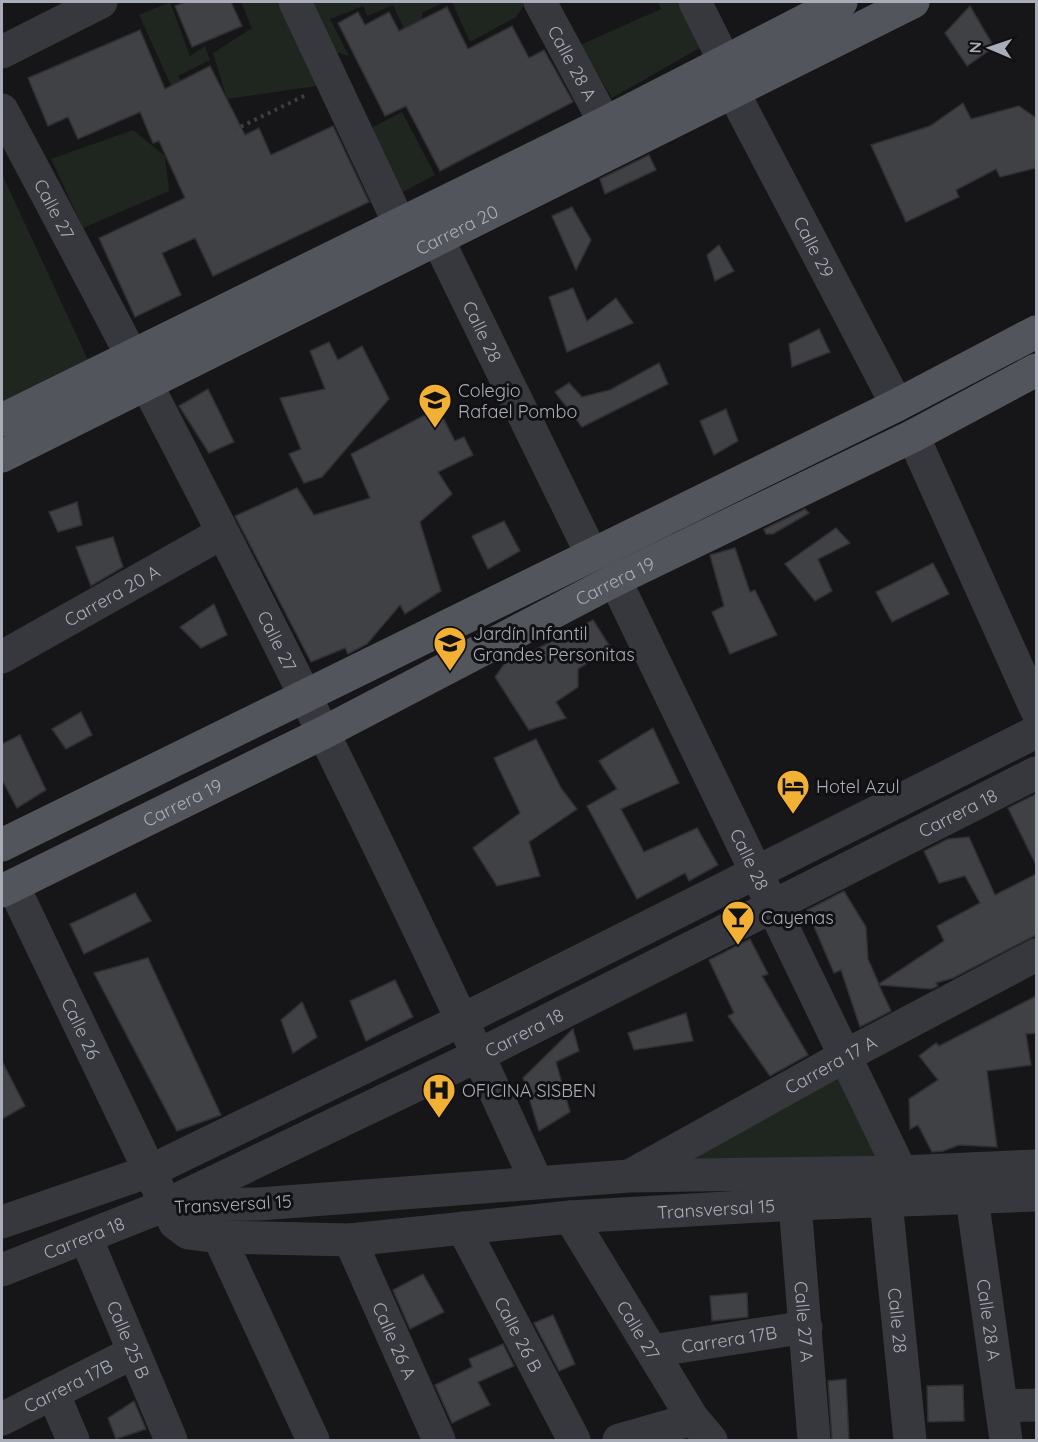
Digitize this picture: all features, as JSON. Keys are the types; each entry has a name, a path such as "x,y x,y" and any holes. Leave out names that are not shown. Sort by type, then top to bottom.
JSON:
{"main road":[{"name":"Carrera 20","path":"2,420 139,370 437,238 728,75 841,2"},
{"name":"Carrera 20","path":"2,456 139,370 400,225 605,123 914,2"},
{"name":"Carrera 19","path":"2,845 591,553 897,405 1036,332"},
{"name":"Carrera 19","path":"7,888 325,732 615,580 913,436 1036,370"}],"street":[{"path":"2,52 101,2"},
{"path":"294,2 400,225"},
{"name":"Calle 28 A","path":"540,2 605,123"},
{"name":"Calle 29","path":"695,2 728,75 897,405"},
{"name":"Calle 27","path":"2,110 325,732 479,1054 536,1181"},
{"name":"Calle 28","path":"437,238 591,553"},
{"path":"913,436 1036,709"},
{"name":"Carrera 20 A","path":"2,657 222,533"},
{"name":"Calle 28","path":"615,580 901,1172"},
{"name":"Carrera 18","path":"2,1222 150,1171 462,1020 1036,732"},
{"name":"Carrera 18","path":"2,1270 166,1205 479,1054 1036,773"},
{"name":"Calle 26","path":"7,888 166,1205"},
{"name":"Carrera 17 A","path":"629,1176 845,1056 1036,956"},
{"path":"1002,1167 1036,1152"},
{"name":"Transversal 15","path":"1036,1166 901,1172 629,1176 536,1181 259,1204 166,1205 175,1223 188,1233 219,1237 350,1240 570,1217 795,1204 1036,1195"},
{"name":"Calle 28 A","path":"972,1198 1006,1440"},
{"name":"Calle 28","path":"886,1201 910,1440"},
{"name":"Calle 27 A","path":"795,1204 814,1440"},
{"name":"Calle 27","path":"570,1217 702,1430"},
{"name":"Calle 26 B","path":"463,1228 574,1440"},
{"path":"219,1237 313,1440"},
{"name":"Calle 25 B","path":"86,1238 171,1440"},
{"name":"Calle 26 A","path":"350,1240 439,1440"},
{"name":"Carrera 17B","path":"651,1351 806,1327"},
{"name":"Carrera 17B","path":"2,1419 134,1352"},
{"path":"53,1393 73,1440"},
{"path":"1002,1406 1036,1405"},
{"path":"619,1440 702,1430"}],"path":[{"path":"234,130 332,82"}],"shaded area":[{"path":"170,2 190,56 205,46 210,60 178,76 212,130 192,131 139,15"},
{"path":"241,2 290,2 324,85 227,99 213,53 252,28"},
{"path":"298,2 444,2 422,13 422,18 440,52 421,64 393,5 367,16 363,6 330,19 349,56 321,48"},
{"path":"452,2 526,2 516,17 470,42"},
{"path":"658,2 681,2 703,46 612,98 580,45 661,9"},
{"path":"402,112 435,175 397,195 364,132"},
{"path":"133,130 165,156 169,191 83,228 51,159"},
{"path":"2,174 88,360 2,402"},
{"path":"846,1069 889,1157 672,1159"}],"building":[{"path":"185,2 231,2 242,26 192,47 175,6"},
{"path":"970,6 994,47 967,66 945,33"},
{"path":"447,7 468,49 512,26 529,58 544,50 573,102 440,171 406,106 385,116 338,23 358,12 365,25 389,12 399,31"},
{"path":"140,30 165,89 210,66 245,135 259,128 271,155 333,126 369,202 213,276 195,238 162,253 181,295 135,317 99,238 185,198 159,141 153,143 140,112 78,139 68,117 48,126 28,78"},
{"path":"963,103 971,119 1019,106 1036,118 1036,168 1000,177 996,169 956,190 959,197 906,222 871,145 930,126"},
{"path":"649,155 656,170 605,194 600,179"},
{"path":"572,207 591,240 576,270 552,216"},
{"path":"719,245 734,271 715,281 707,255"},
{"path":"573,288 587,321 616,298 633,323 567,352 549,297"},
{"path":"819,329 830,352 792,367 789,344"},
{"path":"329,342 338,360 362,346 389,399 322,477 304,483 289,454 301,449 280,398 325,389 310,351"},
{"path":"659,363 668,384 582,427 555,392 569,383 582,397 610,390"},
{"path":"208,389 234,442 209,453 179,406"},
{"path":"438,408 455,441 464,437 473,455 438,472 452,494 420,522 441,591 405,614 400,605 367,644 348,654 345,648 311,662 235,516 297,488 314,515 370,498 351,454"},
{"path":"726,409 738,441 714,455 700,421"},
{"path":"77,502 82,525 58,532 49,512"},
{"path":"805,509 809,513 773,534 766,534 764,529"},
{"path":"504,521 520,551 488,569 472,536"},
{"path":"836,528 850,543 818,559 832,591 815,601 785,564"},
{"path":"113,537 123,567 91,586 76,547"},
{"path":"735,548 750,592 755,590 777,635 730,654 712,612 724,606 710,555"},
{"path":"933,563 949,594 892,622 876,592"},
{"path":"214,604 227,635 201,648 180,627"},
{"path":"593,620 611,648 578,669 578,687 556,702 566,718 529,730 495,677 510,656 524,649 527,654"},
{"path":"81,712 92,735 66,749 52,729"},
{"path":"653,728 679,783 621,809 644,852 697,828 718,865 689,881 685,873 637,899 587,806 617,789 599,761"},
{"path":"20,735 46,790 17,808 2,780 2,744"},
{"path":"536,739 561,788 577,809 529,842 540,876 497,886 473,848 520,813 494,758"},
{"path":"1036,794 1036,865 1008,808"},
{"path":"969,837 995,895 1036,874 1036,935 953,978 936,983 938,986 931,989 879,985 891,1011 860,1027 841,970 834,973 807,910 844,891 866,927 868,959 879,984 944,941 937,926 980,903 965,876 939,883 924,851 948,839"},
{"path":"135,893 151,921 84,954 70,924"},
{"path":"750,939 768,974 762,976 808,1055 770,1076 728,1016 734,1013 709,960"},
{"path":"148,958 221,1115 177,1131 94,973"},
{"path":"395,980 413,1017 366,1041 350,1001"},
{"path":"1036,996 1036,1033 1026,1034 1031,1065 987,1071 997,1147 959,1145 932,1152 918,1125 910,1129 909,1099 938,1080 919,1056 936,1043 939,1046"},
{"path":"302,1002 317,1037 293,1053 281,1020"},
{"path":"686,1013 693,1041 634,1050 628,1033"},
{"path":"573,1029 579,1051 556,1062 570,1112 539,1131 523,1078"},
{"path":"2,1061 25,1106 2,1119"},
{"path":"423,1274 444,1312 410,1329 393,1290"},
{"path":"747,1293 748,1317 712,1321 710,1296"},
{"path":"553,1315 575,1364 559,1371 534,1323"},
{"path":"503,1344 514,1366 478,1382 490,1405 452,1423 435,1385 472,1367 469,1359"},
{"path":"846,1379 849,1440 832,1440 828,1381"},
{"path":"963,1385 964,1421 928,1422 927,1386"},
{"path":"134,1401 146,1429 116,1439 108,1418"}],"place":[{"name":"Colegio Rafael Pombo","path":"435,429"},
{"name":"Jardín Infantil Grandes Personitas","path":"450,672"},
{"name":"Hotel Azul","path":"793,815"},
{"name":"Cayenas","path":"738,946"},
{"name":"OFICINA SISBEN","path":"439,1119"}]}
